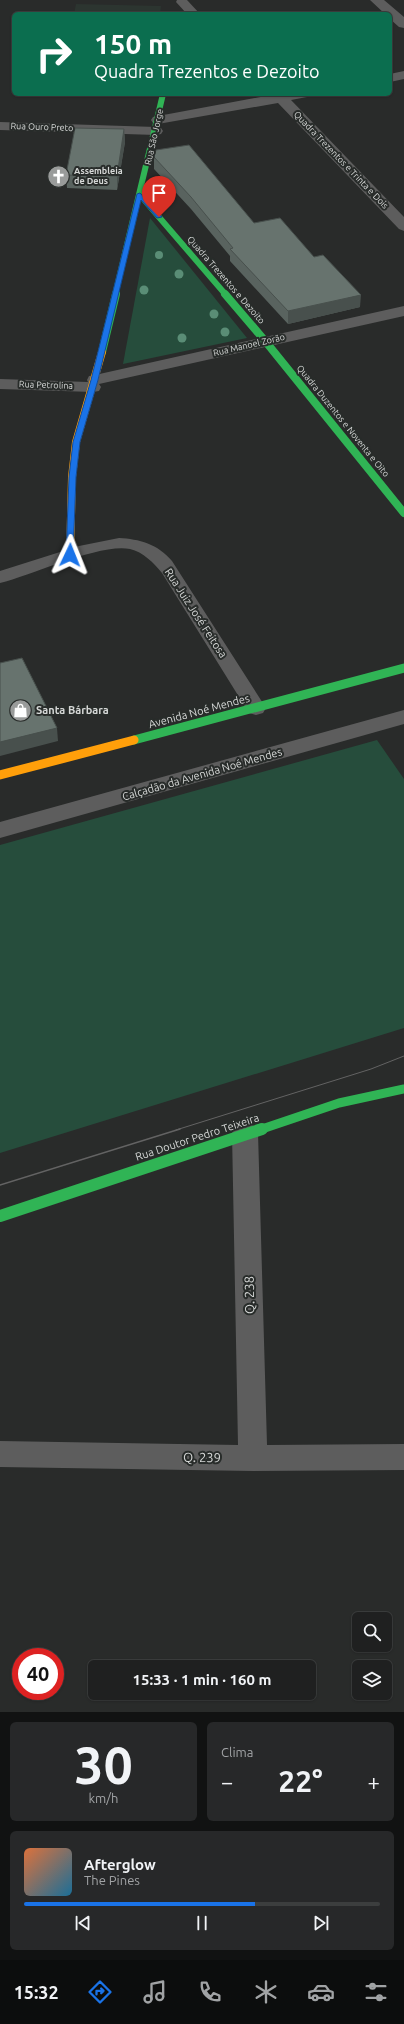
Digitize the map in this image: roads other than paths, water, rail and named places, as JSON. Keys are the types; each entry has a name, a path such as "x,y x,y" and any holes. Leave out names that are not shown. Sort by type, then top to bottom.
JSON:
{"street":[{"path":"376,0 390,12"},
{"path":"181,5 191,12"},
{"path":"392,14 404,24"},
{"path":"392,78 404,75"},
{"name":"Rua São Jorge","path":"70,555 72,477 76,442 94,383 157,125 163,96"},
{"name":"Rua Ouro Preto","path":"0,126 157,125 279,96"},
{"name":"Quadra Trezentos e Trinta e Dois","path":"279,96 404,226"},
{"name":"Quadra Trezentos e Dezoito","path":"140,194 266,342"},
{"name":"Rua Manoel Zorão","path":"94,383 404,310"},
{"name":"Quadra Duzentos e Noventa e Oito","path":"266,342 404,513"},
{"name":"Rua Petrolina","path":"0,384 94,383"},
{"name":"Rua Juiz José Feitosa","path":"0,577 70,555 98,548 131,544 160,558 256,708"},
{"name":"Avenida Noé Mendes","path":"0,776 404,668"},
{"name":"Calçadão da Avenida Noé Mendes","path":"0,830 404,717"},
{"name":"Rua Doutor Pedro Teixeira","path":"0,1216 245,1133 339,1103 404,1089"},
{"name":"Q. 238","path":"245,1133 253,1458"},
{"name":"Q. 239","path":"0,1454 253,1458 404,1458"}],"tram line":[{"path":"176,1130 371,1069 404,1056"},
{"path":"0,1185 180,1129"}],"place":[{"name":"Assembleia de Deus","path":"59,176"},
{"name":"Santa Bárbara","path":"21,710"}]}
